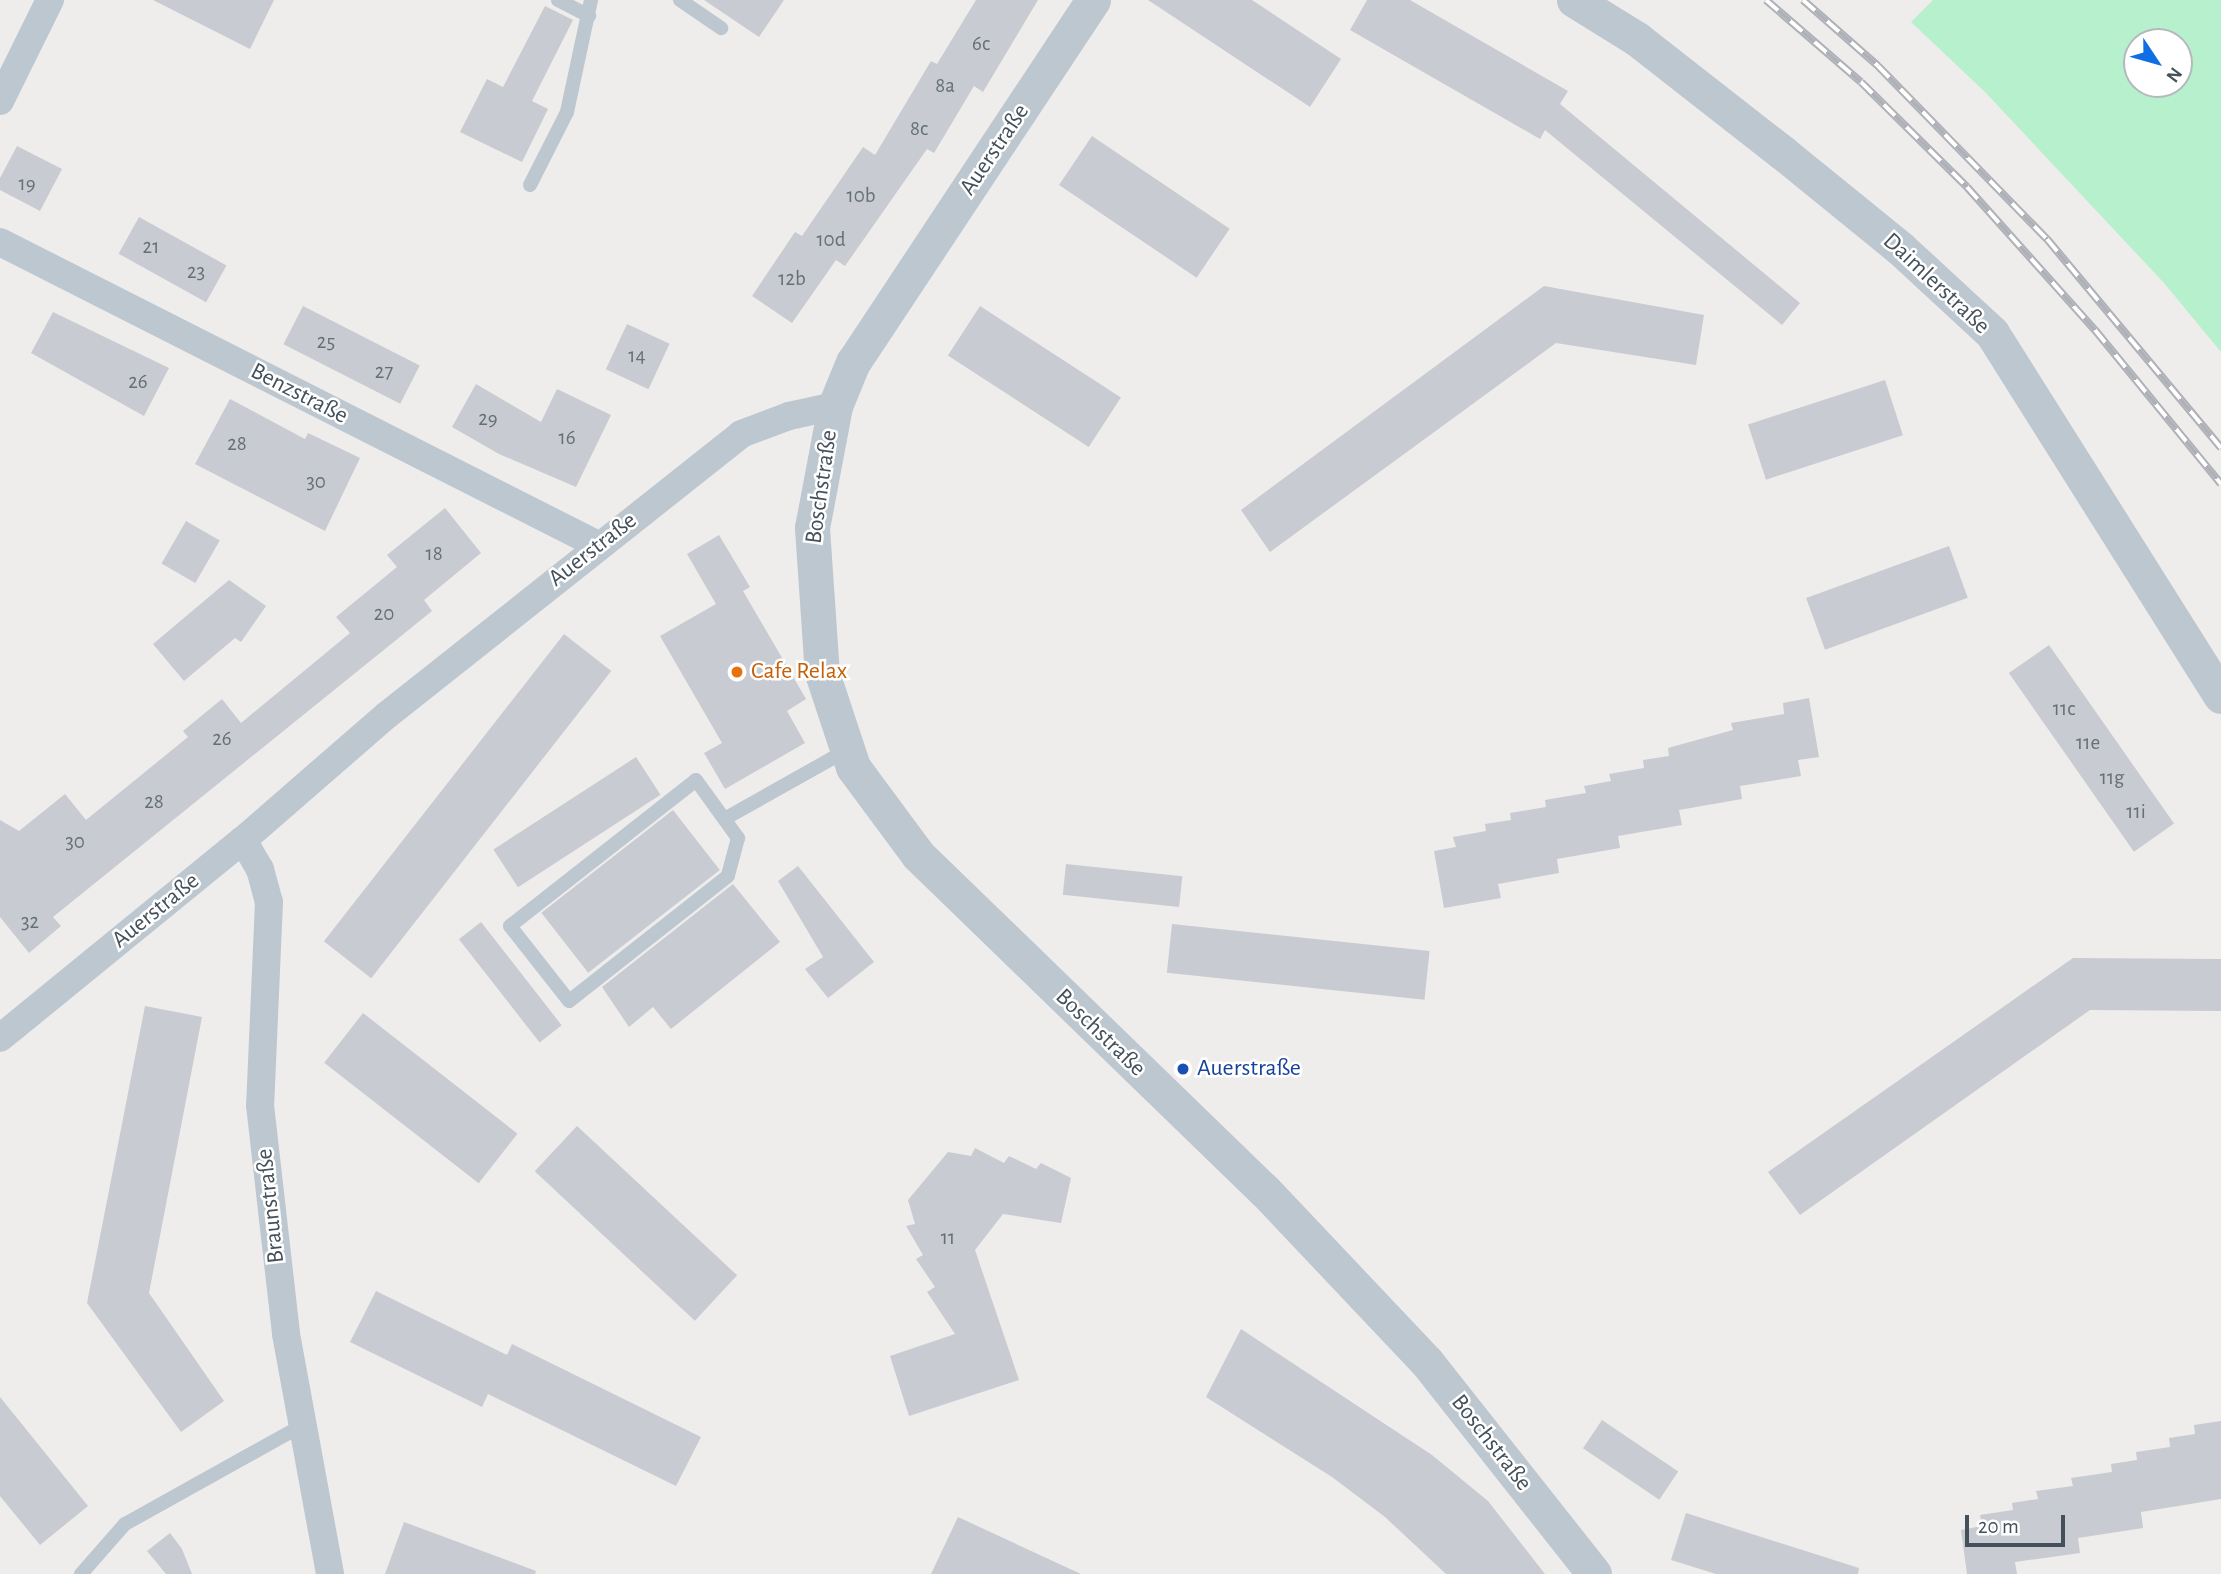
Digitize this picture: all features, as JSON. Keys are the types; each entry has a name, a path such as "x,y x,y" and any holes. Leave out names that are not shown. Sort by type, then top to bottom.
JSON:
{"street":[{"path":"0,101 50,0"},
{"name":"Auerstraße","path":"0,1038 243,840 387,715 597,545 741,434 789,416 835,406 853,362 1093,0"},
{"name":"Daimlerstraße","path":"1574,0 1637,39 1783,153 1901,249 1992,333 2221,696"},
{"name":"Benzstraße","path":"0,242 597,545"},
{"name":"Boschstraße","path":"835,406 812,528 813,554 822,673 853,767 918,855 1265,1191 1426,1361 1594,1574"},
{"name":"Braunstraße","path":"243,840 260,869 269,902 260,1105 300,1426 330,1574"}],"lane":[{"path":"558,0 589,16"},
{"path":"530,185 567,112 591,0"},
{"path":"680,0 722,28"},
{"path":"726,818 847,750"},
{"path":"695,780 726,818 738,838 728,876 569,1001 510,926 695,780"},
{"path":"81,1574 125,1524 300,1426"}],"green space":[{"path":"1933,0 2221,0 2221,352 2164,283 1985,92 1911,22"}],"building":[{"path":"153,0 274,0 250,49"},
{"path":"704,0 784,0 759,37"},
{"path":"976,0 1038,0 983,92 974,86 934,153 927,149 845,266 836,260 792,323 752,296 795,232 802,236 863,147 875,155 931,61 937,64"},
{"path":"1148,0 1252,0 1341,59 1310,107"},
{"path":"1367,0 1410,0 1568,91 1560,104 1800,303 1782,325 1545,130 1540,139 1350,30"},
{"path":"545,6 573,20 532,101 548,109 522,162 460,132 487,79 503,87"},
{"path":"1092,136 1230,229 1197,278 1059,185"},
{"path":"17,146 62,169 40,211 0,190 0,178"},
{"path":"139,217 226,265 206,302 119,254"},
{"path":"1544,286 1704,315 1696,365 1556,343 1270,552 1241,510"},
{"path":"303,306 420,365 400,404 283,344"},
{"path":"980,306 1121,397 1089,447 948,355"},
{"path":"53,312 169,368 144,416 31,353"},
{"path":"627,324 670,344 648,389 606,369"},
{"path":"1885,380 1903,435 1766,480 1748,424"},
{"path":"476,384 541,422 557,389 611,415 576,487 499,454 452,427"},
{"path":"230,399 305,439 308,433 360,458 325,531 195,464"},
{"path":"445,508 481,553 424,600 432,611 53,917 61,926 29,953 0,917 0,820 19,831 65,794 86,820 188,737 183,731 222,699 241,723 350,633 336,617 397,567 387,555"},
{"path":"186,521 220,540 195,583 162,563"},
{"path":"719,535 750,587 743,591 806,699 787,711 805,743 725,789 704,753 722,743 660,636 716,604 687,554"},
{"path":"1949,546 1968,598 1825,650 1806,598"},
{"path":"229,580 266,606 241,642 235,638 184,681 153,644"},
{"path":"564,634 611,671 371,978 324,941"},
{"path":"2049,645 2174,824 2134,852 2009,673"},
{"path":"1809,698 1819,757 1798,760 1801,776 1740,786 1742,799 1679,810 1682,825 1618,836 1620,848 1557,859 1559,873 1498,884 1501,898 1444,908 1434,851 1456,847 1453,837 1486,831 1485,824 1511,820 1510,813 1546,807 1545,800 1586,793 1584,786 1611,781 1609,774 1644,768 1643,760 1669,756 1668,748 1733,730 1731,723 1784,714 1783,703"},
{"path":"636,757 661,795 518,887 493,850"},
{"path":"673,810 720,870 588,973 541,913"},
{"path":"1066,864 1182,876 1179,907 1063,895"},
{"path":"798,866 874,962 828,998 805,969 823,957 778,881"},
{"path":"733,884 780,942 671,1029 653,1007 629,1027 602,987"},
{"path":"481,922 562,1025 540,1042 459,939"},
{"path":"1172,924 1430,951 1424,1000 1167,973"},
{"path":"2073,958 2221,959 2221,1011 2090,1010 1800,1215 1768,1172"},
{"path":"145,1006 202,1017 149,1293 224,1401 181,1432 87,1303"},
{"path":"363,1013 517,1134 479,1183 324,1063"},
{"path":"577,1126 737,1275 695,1321 535,1171"},
{"path":"975,1148 1004,1163 1009,1156 1036,1169 1041,1163 1071,1178 1061,1223 1003,1214 975,1250 1019,1380 909,1416 890,1356 955,1334 927,1292 935,1287 916,1259 923,1255 906,1226 915,1224 908,1200 948,1152 971,1156"},
{"path":"376,1291 507,1355 512,1344 701,1437 676,1486 488,1394 482,1407 350,1342"},
{"path":"1241,1329 1432,1455 1488,1501 1545,1574 1446,1574 1385,1517 1332,1477 1206,1397"},
{"path":"0,1397 88,1506 40,1545 0,1496"},
{"path":"1602,1420 1678,1471 1659,1500 1583,1448"},
{"path":"2221,1421 2221,1499 2141,1512 2143,1528 2078,1538 2080,1553 2015,1562 2017,1574 1967,1574 1961,1530 1982,1526 1980,1515 2013,1510 2012,1503 2038,1499 2036,1491 2073,1486 2071,1478 2112,1472 2111,1464 2137,1460 2136,1452 2170,1447 2169,1438 2195,1434 2194,1425"},
{"path":"1686,1513 1859,1568 1858,1574 1716,1574 1671,1560"},
{"path":"958,1517 1081,1574 931,1574"},
{"path":"404,1522 536,1571 535,1574 385,1574"},
{"path":"170,1533 182,1549 192,1574 166,1574 147,1551"}],"railway":[{"path":"1766,0 1861,82 1967,187 2095,330 2221,484"},
{"path":"1803,0 1878,66 2047,239 2221,448"}],"place":[{"name":"Cafe Relax","path":"737,672"},
{"name":"Auerstraße","path":"1183,1069"}]}
